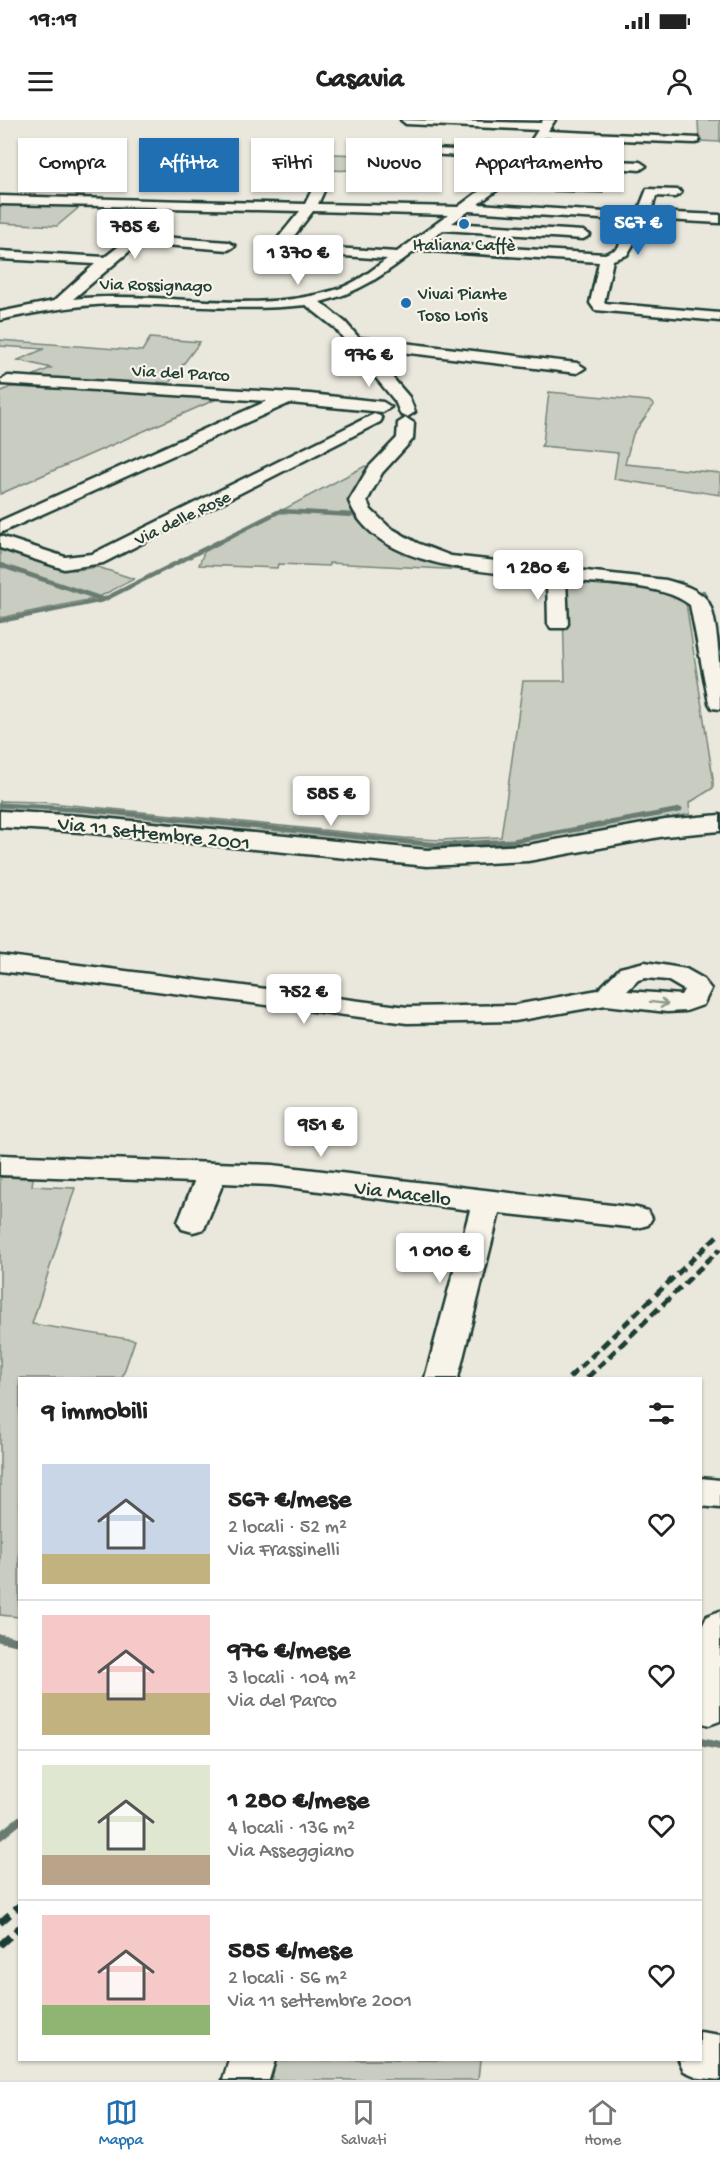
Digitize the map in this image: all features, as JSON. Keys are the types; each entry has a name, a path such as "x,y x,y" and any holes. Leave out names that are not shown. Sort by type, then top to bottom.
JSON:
{"main road":[{"name":"Via 11 settembre 2001","path":"665,828 720,809"},
{"name":"Via 11 settembre 2001","path":"0,819 81,824 428,858 528,853 665,828 720,823"}],"street":[{"path":"406,121 539,137 695,140"},
{"path":"442,149 539,137"},
{"path":"624,150 681,152"},
{"path":"624,165 640,166"},
{"path":"316,192 277,248 398,256"},
{"name":"Via Rossignago","path":"0,316 59,304 90,301 310,301 353,289 486,192"},
{"path":"412,246 607,258 622,252 643,217 651,192 675,193"},
{"path":"392,208 401,194"},
{"path":"0,200 462,209 720,219"},
{"path":"59,304 150,228 165,203"},
{"path":"252,216 262,206"},
{"path":"295,224 315,225"},
{"path":"438,226 583,235"},
{"path":"136,239 228,246"},
{"path":"0,255 108,261"},
{"path":"607,258 597,303 600,307 720,317"},
{"path":"73,293 90,301"},
{"path":"310,301 332,318 354,342 405,439 375,471 358,501 367,517 381,529 418,550 442,559 666,586 687,592 699,603 720,704"},
{"path":"354,342 577,368"},
{"name":"Via del Parco","path":"7,377 351,403 390,414"},
{"path":"0,528 287,398"},
{"name":"Via delle Rose","path":"0,542 64,563 96,559 390,414"},
{"path":"556,574 558,624"},
{"path":"0,963 407,1015 514,1012 606,997"},
{"name":"Via Macello","path":"0,1165 272,1175 637,1218"},
{"path":"193,1222 212,1173"},
{"path":"441,1377 487,1202"},
{"path":"702,1492 720,1494"},
{"path":"709,1707 720,1627"},
{"path":"702,2055 720,2058"},
{"path":"246,2080 252,2061"}],"shaded area":[{"path":"698,120 720,120 720,142 699,141"},
{"path":"334,154 346,154 346,170 334,170"},
{"path":"0,202 83,204 57,226 0,223"},
{"path":"150,338 200,342 169,383 158,382 156,386 32,376 51,368 18,360 44,349 0,346 0,340 142,351"},
{"path":"10,387 226,395 0,494 0,392"},
{"path":"549,392 649,401 654,405 633,434 625,464 720,473 720,495 614,479 618,453 541,446"},
{"path":"365,466 373,468 365,477 366,511 424,552 503,572 329,563 329,566 278,564 277,568 199,565 204,552"},
{"path":"0,547 27,559 63,568 76,570 98,567 134,579 97,598 0,618"},
{"path":"562,578 647,587 678,596 686,603 713,778 713,788 689,803 690,814 521,847 426,852 0,812 0,801 41,802 404,838 440,840 501,837 523,681 565,681"},
{"path":"0,1177 33,1178 32,1186 75,1188 32,1324 135,1340 122,1377 18,1377 18,1617 0,1615"},
{"path":"265,2061 480,2061 478,2080 260,2080"}],"waterway":[{"path":"0,621 103,600 280,511 354,515 365,523"},
{"path":"395,530 413,541"},
{"path":"0,565 102,599"},
{"path":"666,581 681,583"},
{"path":"613,584 638,587"},
{"path":"703,592 712,614"},
{"path":"715,627 720,650"},
{"path":"0,805 89,810 438,845 513,841 680,810"},
{"path":"0,1638 18,1642"},
{"path":"702,1742 720,1746"},
{"path":"0,1836 18,1822"}],"railway":[{"path":"570,1377 720,1233"},
{"path":"588,1377 720,1249"},
{"path":"0,1923 18,1907"},
{"path":"0,1945 18,1929"}],"place":[{"name":"Italiana Caffè","path":"464,224"},
{"name":"Vivai Piante Toso Loris","path":"406,303"}]}
